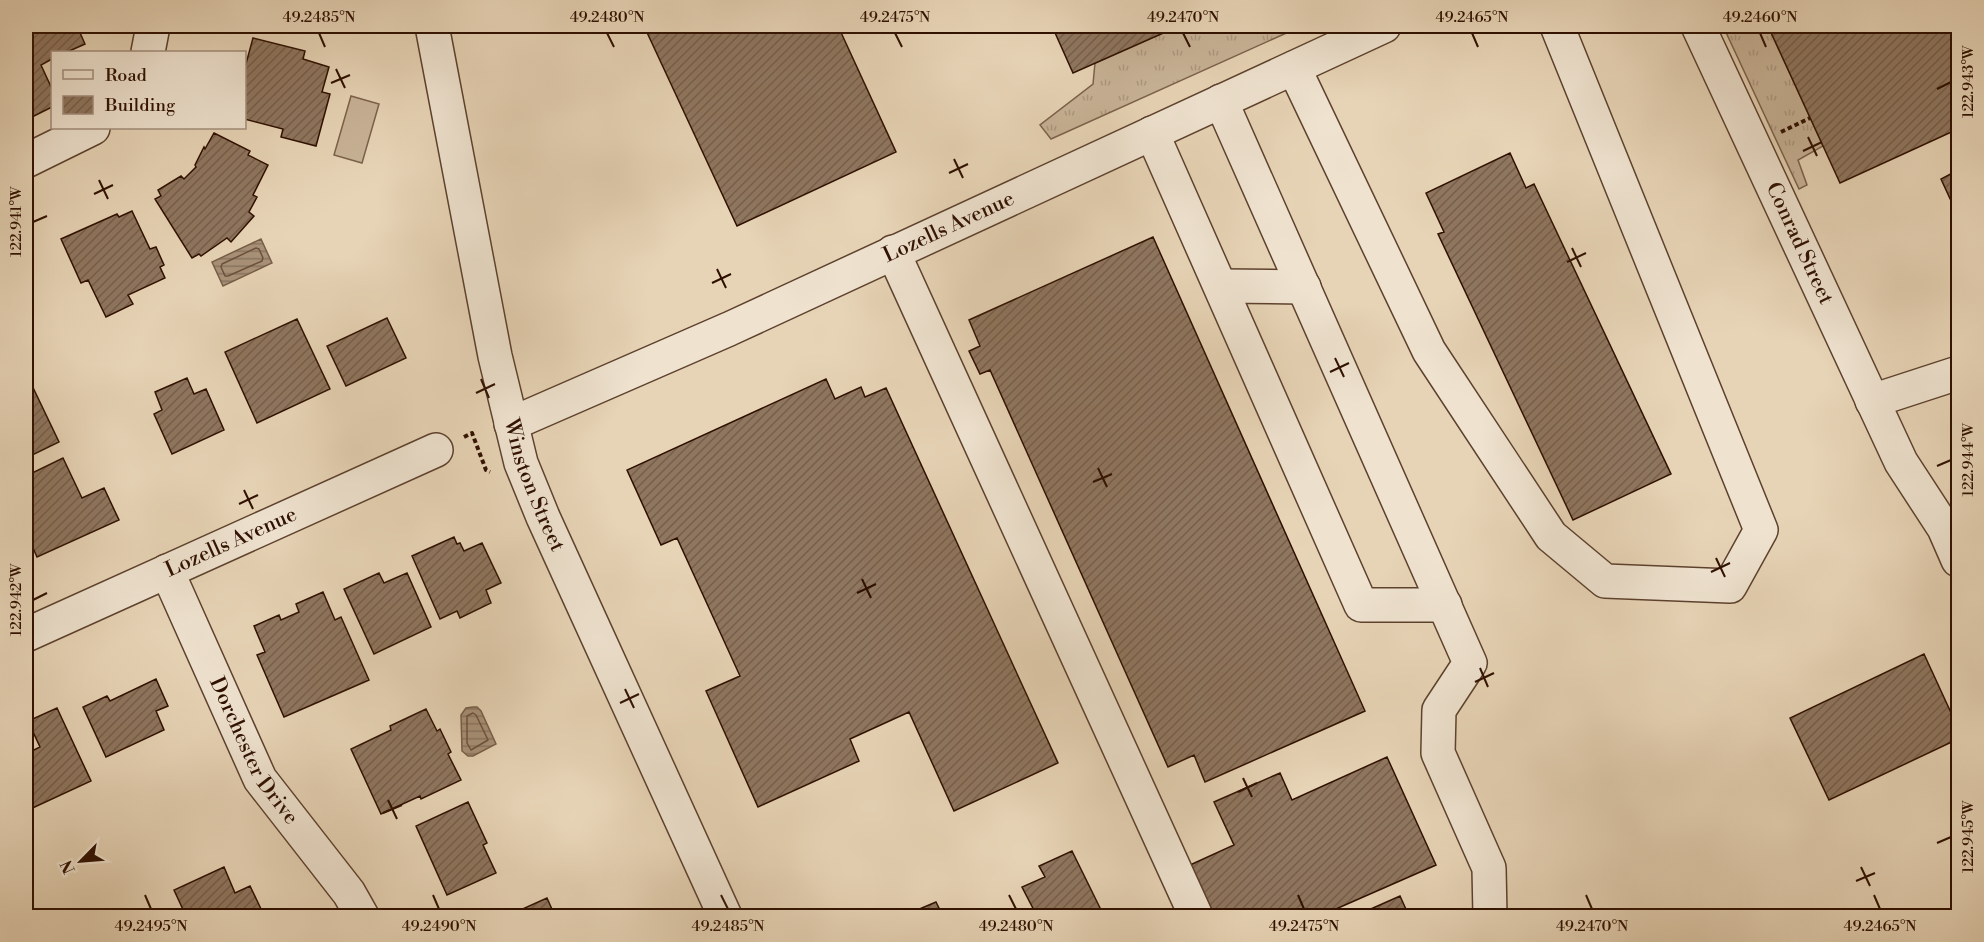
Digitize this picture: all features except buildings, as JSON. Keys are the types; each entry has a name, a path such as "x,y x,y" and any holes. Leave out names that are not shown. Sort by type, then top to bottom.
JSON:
{"street":[{"path":"148,51 153,26"},
{"name":"Winston Street","path":"432,26 495,356 521,463 725,916"},
{"name":"Lozells Avenue","path":"511,424 729,329 1383,26"},
{"path":"1294,68 1429,351 1551,536 1605,581 1730,586 1761,530 1557,26"},
{"name":"Conrad Street","path":"1698,26 1901,462 1951,524 1959,560"},
{"path":"1221,101 1470,663 1439,710 1438,753 1489,868 1490,916"},
{"path":"26,161 91,129"},
{"path":"1152,133 1361,605 1445,604"},
{"path":"893,252 1196,916"},
{"path":"1221,286 1304,287"},
{"path":"1872,401 1959,373"},
{"name":"Lozells Avenue","path":"26,635 436,450"},
{"name":"Dorchester Drive","path":"167,571 260,779 349,894 362,916"}],"green space":[{"path":"1179,26 1302,26 1051,139 1040,125 1093,84 1095,63"},
{"path":"1723,26 1768,26 1823,146 1798,160 1807,185 1799,189"},
{"path":"351,96 379,104 362,163 334,155"}],"water":[{"path":"261,239 272,263 223,286 212,262"},
{"path":"477,707 496,744 473,756 468,756 462,751 461,715 466,708"}]}
